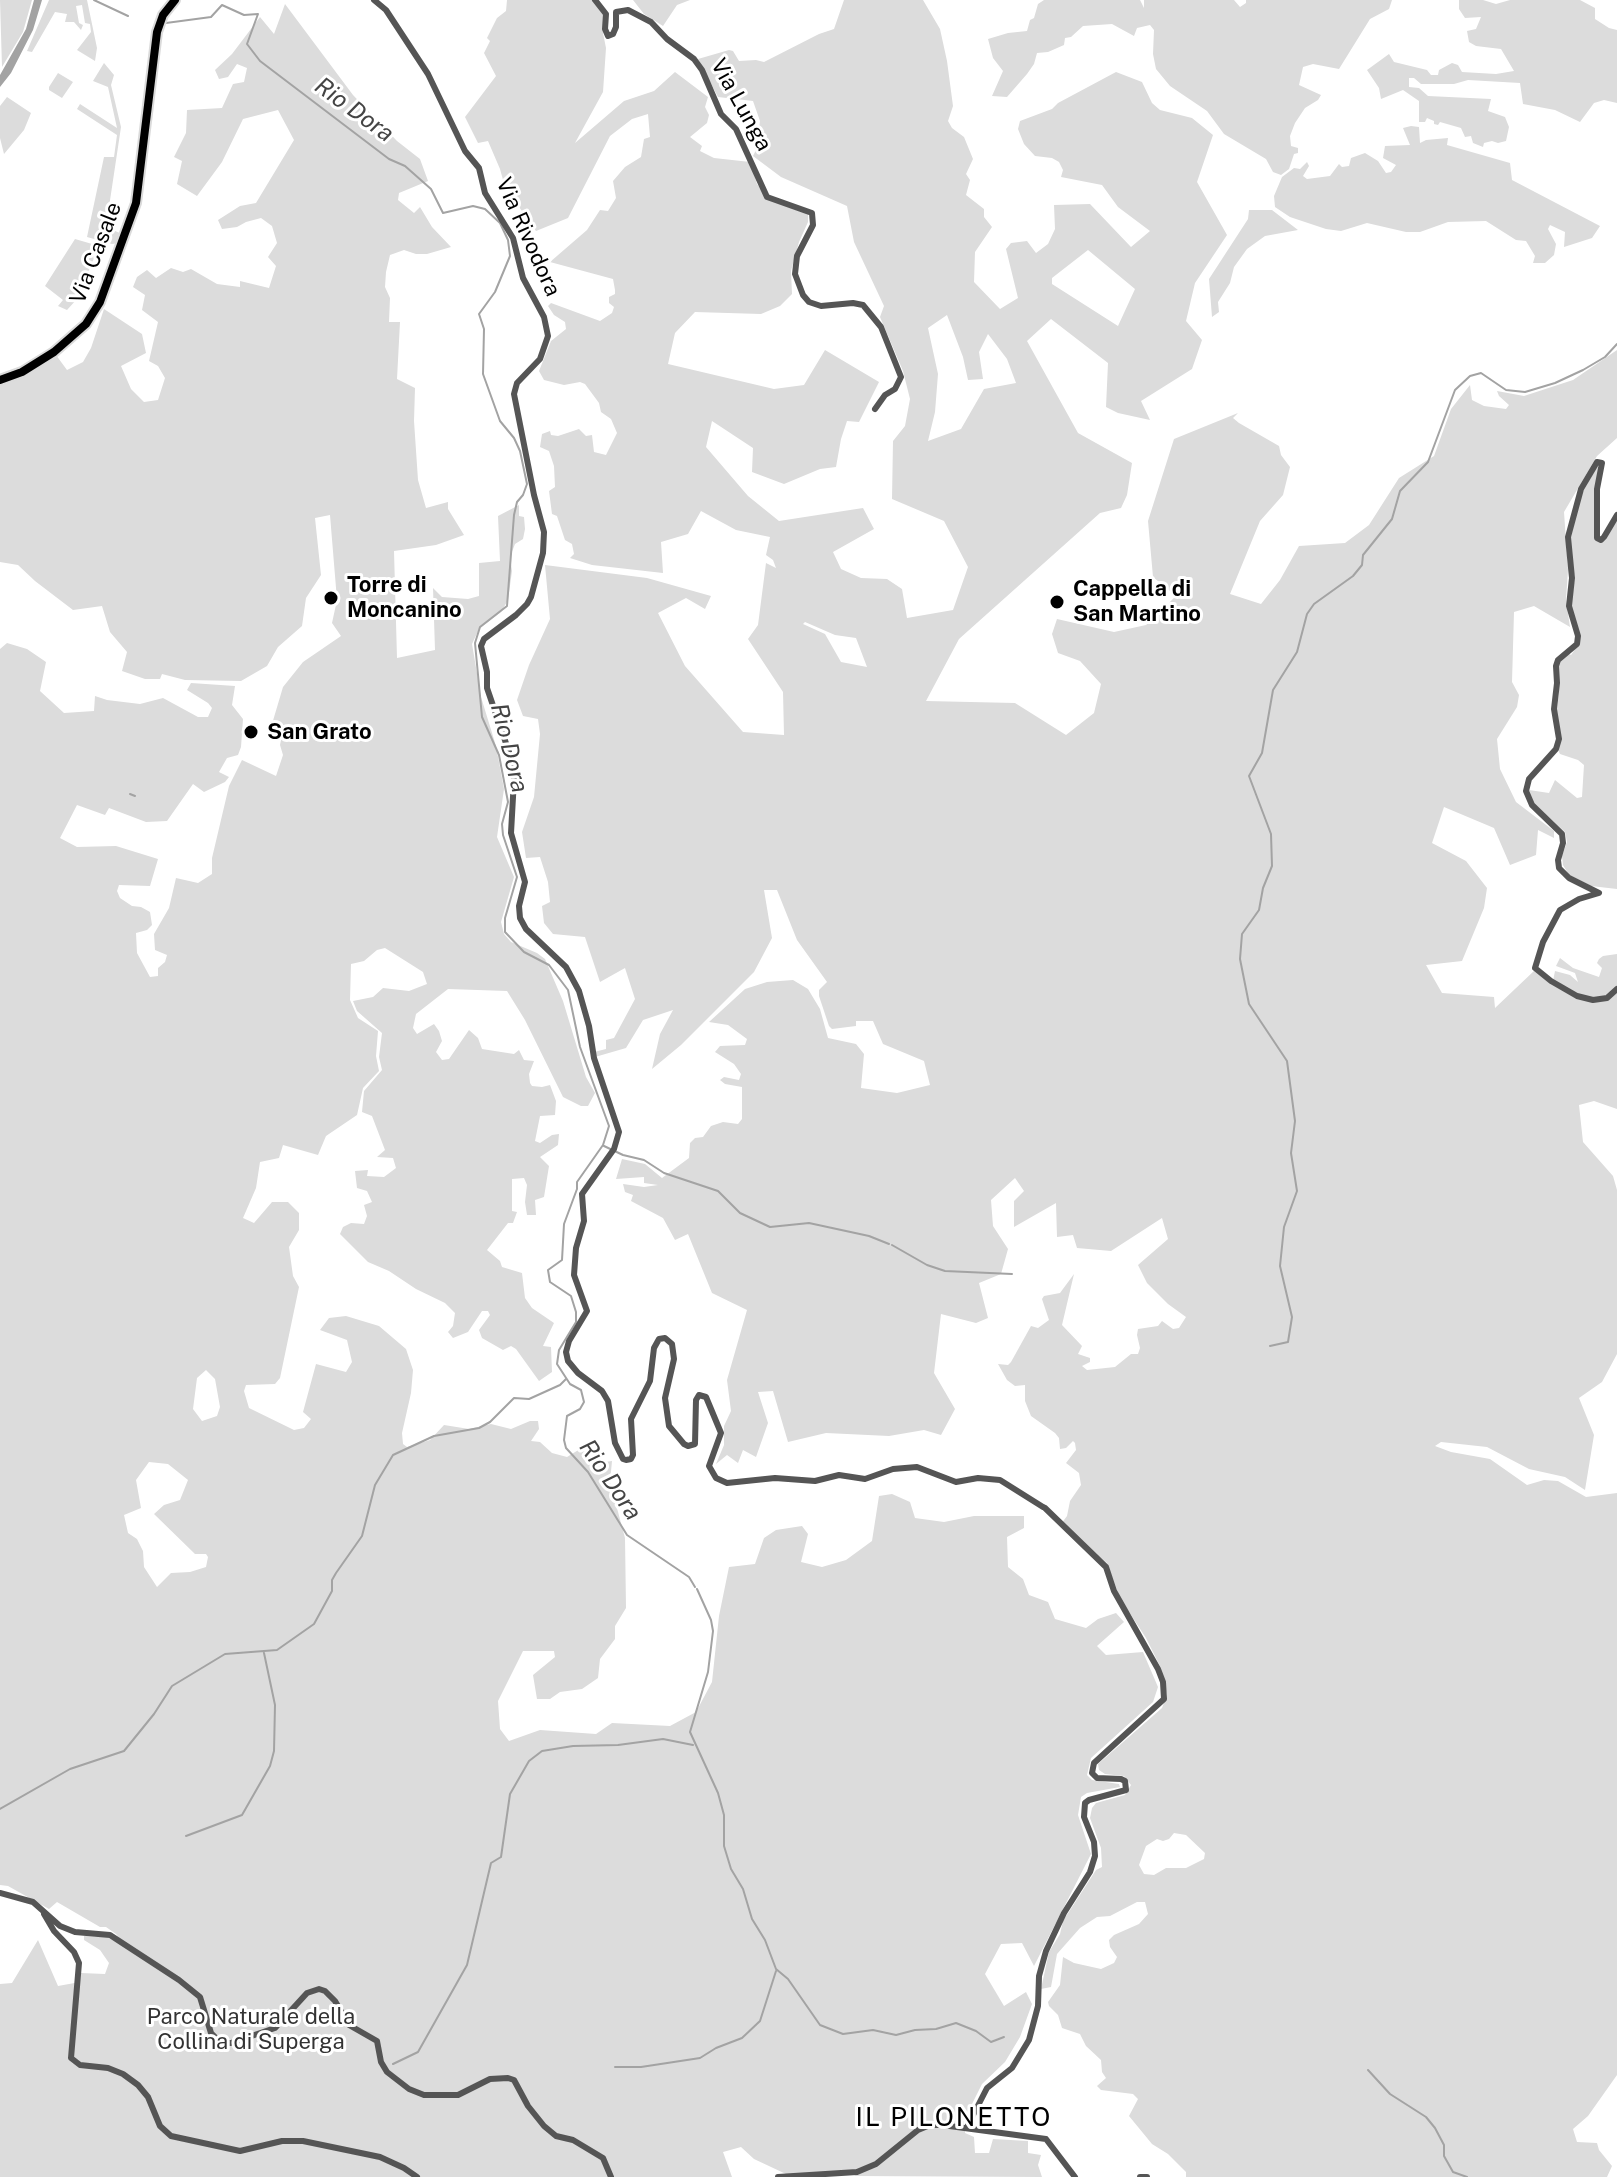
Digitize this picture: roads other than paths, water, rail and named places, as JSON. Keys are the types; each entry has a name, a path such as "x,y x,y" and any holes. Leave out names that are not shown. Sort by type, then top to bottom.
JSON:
{"main road":[{"name":"Via Casale","path":"0,380 22,372 54,352 86,324 100,302 136,203 157,32 163,15 175,0"}],"street":[{"name":"Via Rivodora","path":"374,0 386,10 428,74 465,151 479,168 485,193 513,238 523,278 544,317 548,336 540,359 517,383 514,394 544,532 542,556 531,597 516,615 484,639 481,652 487,672 486,686 509,752 514,779 511,833 525,882 519,906 520,918 526,929 566,967 579,991 594,1058 619,1132 613,1150 586,1187 582,1199 584,1221 577,1242 574,1275 587,1311 569,1341 567,1356 578,1373 602,1391 608,1401 613,1438 623,1459 628,1461 633,1456 631,1419 650,1381 654,1348 659,1339 665,1338 671,1342 674,1359 665,1392 666,1421 684,1444 695,1444 696,1400 699,1395 706,1397 721,1433 709,1466 716,1478 727,1483 775,1478 815,1481 839,1475 865,1479 893,1469 917,1467 956,1482 978,1478 1000,1480 1043,1506 1106,1567 1114,1591 1163,1682 1164,1699 1091,1768 1097,1778 1125,1781 1126,1790 1085,1803 1084,1817 1094,1842 1095,1856 1090,1872 1064,1913 1046,1951 1039,1976 1038,2006 1029,2040 1012,2068 987,2088 967,2127"},
{"name":"Via Lunga","path":"595,0 606,14 608,36 613,34 616,27 616,12 628,10 651,22 667,39 694,59 721,114 736,129 767,197 812,213 813,225 797,256 795,274 809,302 821,306 863,305 881,327 901,377 895,389 885,395 875,409"},
{"path":"1617,515 1604,537 1601,540 1597,538 1597,489 1602,463 1597,462 1581,489 1568,537 1572,578 1569,606 1578,636 1577,644 1558,660 1556,666 1554,709 1559,739 1556,749 1529,779 1526,791 1532,805 1562,834 1564,839 1559,868 1569,878 1599,893 1579,899 1560,910 1549,927 1535,968 1577,996 1593,1000 1607,998 1617,989"},
{"path":"0,1893 41,1907 68,1930 105,1933 117,1938 190,1988 200,1997 211,2033 217,2042 231,2043 275,2028 307,1993 319,1989 325,1991 335,2001 349,2025 377,2041 381,2062 387,2072 409,2089 424,2095 458,2095 490,2079 514,2080 528,2106 544,2126 556,2136 573,2140 603,2158 611,2177"},
{"path":"41,1907 54,1931 74,1952 79,1963 71,2058 80,2065 108,2068 123,2074 138,2085 148,2097 160,2126 171,2136 240,2151 282,2141 303,2141 380,2157 417,2177"},
{"path":"778,2177 857,2172 876,2164 918,2130 930,2125 967,2127 1046,2139 1075,2177"},
{"path":"1140,2177 1147,2177"}],"waterway":[{"name":"Rio Dora","path":"94,0 128,16"},
{"name":"Rio Dora","path":"166,23 211,17 222,5 244,15 258,14 247,44 260,61 389,159 405,166 431,189 443,213 473,206 485,209 500,223 508,240 510,256 495,292 479,314 484,329 483,374 500,421 520,451 527,484 514,515 507,606 480,627 475,643 482,717 499,755 508,802 502,824 503,835 517,877 505,918 505,932 524,952 549,965 568,990 580,1047 609,1126 603,1145 577,1182 564,1224 562,1260 548,1270 550,1282 571,1296 576,1312 576,1322 559,1350 557,1364 570,1384 581,1390 584,1402 580,1409 567,1416 564,1440 566,1448 588,1472 627,1535 689,1577 695,1587"},
{"path":"1270,1346 1288,1342 1292,1317 1280,1266 1284,1227 1297,1191 1291,1153 1295,1121 1287,1061 1249,1004 1240,959 1242,934 1259,910 1272,866 1271,834 1249,776 1262,753 1273,690 1297,652 1307,614 1314,604 1353,576 1362,565 1363,555 1392,519 1400,491 1428,462 1455,390 1470,376 1481,373 1506,390 1525,392 1583,370 1605,357 1617,344"},
{"path":"130,794 135,796"},
{"path":"604,1146 644,1160 664,1173 718,1191 740,1213 770,1227 809,1223 869,1236 889,1244"},
{"path":"892,1245 927,1265 945,1271 1012,1274"},
{"path":"0,1809 70,1769 124,1751 172,1686 225,1654 277,1650 314,1624 332,1591 332,1580 362,1536 375,1485 393,1455 434,1436 479,1428 490,1422 514,1398 529,1399 560,1385 566,1379"},
{"name":"Rio Dora","path":"697,1589 713,1631 708,1672 690,1732 718,1793 724,1815 724,1846 731,1869 743,1889 752,1919 765,1940 776,1969 788,1979 820,2025 843,2034 873,2030 896,2035 956,2023 976,2031 991,2042 1004,2037"},
{"path":"186,1836 242,1815 270,1766 274,1751 275,1705 264,1653"},
{"path":"393,2064 418,2052 467,1965 491,1863 501,1857 510,1794 529,1761 542,1751 573,1746 618,1745 663,1739 693,1745"},
{"path":"615,2067 641,2067 700,2058 742,2038 760,2021 776,1971"},
{"path":"1368,2070 1390,2094 1426,2117 1444,2145 1444,2156 1453,2172 1467,2177"}],"place":[{"name":"Torre di Moncanino","path":"331,598"},
{"name":"Cappella di San Martino","path":"1057,602"},
{"name":"San Grato","path":"251,732"}],"district":[{"name":"IL PILONETTO","path":"954,2118"}],"park label":[{"name":"Parco Naturale della Collina di Superga","path":"251,2030"}]}
